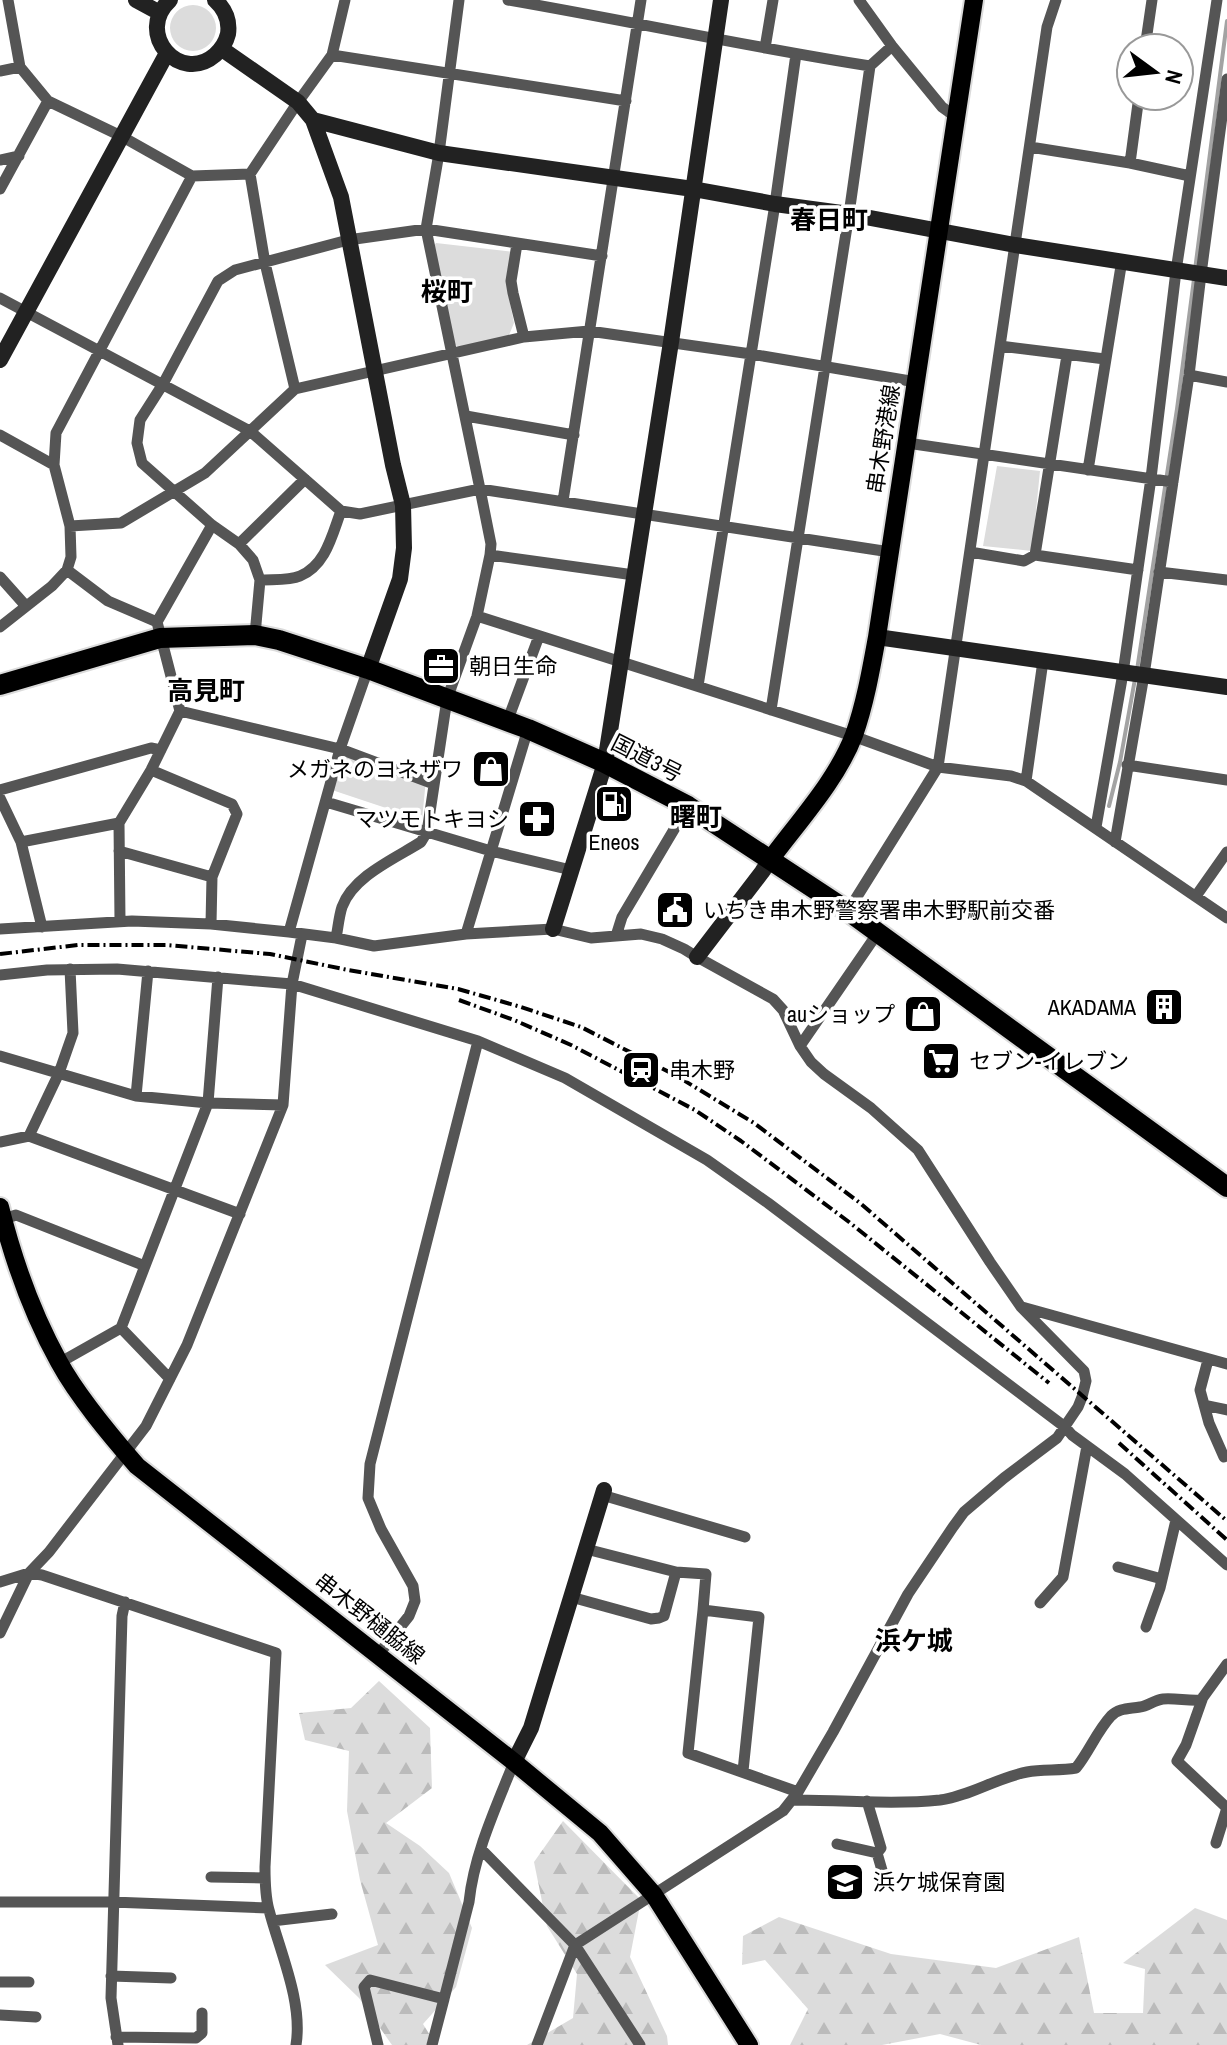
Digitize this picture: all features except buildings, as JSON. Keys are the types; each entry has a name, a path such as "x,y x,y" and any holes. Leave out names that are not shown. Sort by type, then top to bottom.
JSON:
{"highway":[{"name":"国道3号","path":"0,685 158,630 255,635 368,669 528,729 605,763 688,806 848,911 1225,1181"}],"main road":[{"name":"串木野港線","path":"770,860 840,763 853,736 865,697 877,637 974,0"},
{"name":"串木野樋脇線","path":"1,1215 12,1253 59,1363 126,1454 137,1466 600,1833 654,1895 749,2045"}],"street":[{"path":"8,0 20,67 48,101 121,136 192,176 250,174"},
{"path":"136,0 165,6 156,30 162,46 177,60 189,64 213,58 222,49 228,25 219,1"},
{"path":"295,389 265,263 250,174 332,55 345,0"},
{"path":"336,938 343,906 353,888 421,842 427,832 447,699 477,616 490,555 491,544 466,416 426,229 459,0"},
{"path":"508,0 870,66"},
{"path":"563,501 641,0"},
{"path":"553,929 605,763 721,0"},
{"path":"765,48 773,0"},
{"path":"859,0 942,107 956,117"},
{"path":"848,911 938,767 1047,27 1056,0"},
{"path":"1147,32 1152,0"},
{"path":"1096,827 1123,673 1176,271 1217,0"},
{"path":"771,710 870,66 892,46"},
{"path":"222,49 298,102 313,120 341,197 403,505 404,548 400,579 340,749 289,932"},
{"path":"0,360 167,53"},
{"path":"698,686 796,54"},
{"path":"332,55 626,101"},
{"path":"0,71 20,67"},
{"path":"1115,842 1144,675 1201,274 1221,165 1227,79"},
{"path":"0,189 48,101"},
{"path":"1130,163 1137,112"},
{"path":"313,120 439,153 693,189 1227,278"},
{"path":"1030,147 1190,176"},
{"path":"0,160 19,156"},
{"path":"0,627 52,586 67,570 71,557 70,526 54,465 56,433 192,176"},
{"path":"255,635 260,580 253,560 239,544 212,525 142,463 137,443 140,420 163,384 218,281 235,270 348,240 426,229 602,256"},
{"path":"517,244 511,281 524,337"},
{"path":"1088,470 1122,260"},
{"path":"0,298 250,431 341,511 360,514 480,489 890,552"},
{"path":"70,526 121,523 205,473 295,389 524,337 589,331 916,382"},
{"path":"1000,346 1105,359"},
{"path":"1035,555 1067,355"},
{"path":"1189,375 1227,382"},
{"path":"466,416 574,435"},
{"path":"0,435 54,465"},
{"path":"907,443 1173,482"},
{"path":"239,544 305,479"},
{"path":"260,580 298,578 318,565 341,511"},
{"path":"120,921 119,823 151,770 180,711 158,630 212,525"},
{"path":"970,552 1024,561 1035,555 1138,570"},
{"path":"490,555 634,575"},
{"path":"67,570 108,601 158,630"},
{"path":"1159,572 1227,580"},
{"path":"0,577 25,605"},
{"path":"477,616 853,736 938,767 1011,776 1026,781 1227,918"},
{"path":"507,722 539,636"},
{"path":"877,637 1227,687"},
{"path":"1026,781 1043,661"},
{"path":"180,711 340,749 434,784"},
{"path":"466,934 528,729"},
{"path":"0,790 151,748 161,750"},
{"path":"1127,765 1227,780"},
{"path":"151,770 232,804 237,814 212,877 211,924"},
{"path":"0,798 21,842 42,927"},
{"path":"326,802 491,851 571,870"},
{"path":"616,936 622,917 688,806"},
{"path":"21,842 119,823"},
{"path":"119,851 212,877"},
{"path":"1196,896 1227,852"},
{"path":"697,957 770,860"},
{"path":"0,929 120,921 211,924 336,938 374,946 466,934 553,929 591,938 641,934 662,939 773,999 783,1010 811,1062 871,1108 918,1150 1021,1307 1084,1371 1086,1381 1082,1397 1057,1438 964,1512 953,1527 908,1594 861,1683 795,1796 783,1811 575,1945 537,2045"},
{"path":"800,1046 877,934"},
{"path":"0,1633 29,1573 49,1552 146,1426 187,1345 283,1105 292,984 302,935"},
{"path":"29,1136 59,1073 73,1033 70,969"},
{"path":"0,975 70,969 117,969 292,984 478,1041 565,1078 707,1160 768,1203 1125,1474 1227,1565"},
{"path":"136,1096 148,971"},
{"path":"59,1363 121,1328 208,1103 218,977"},
{"path":"378,1655 409,1616 415,1601 413,1586 381,1529 368,1498 370,1464 478,1041"},
{"path":"0,1056 136,1096 208,1103 283,1105"},
{"path":"0,1142 29,1136 240,1214"},
{"path":"1,1215 16,1215 145,1266"},
{"path":"1021,1307 1227,1364"},
{"path":"121,1328 170,1379"},
{"path":"1208,1360 1200,1390 1224,1455"},
{"path":"1204,1405 1227,1410"},
{"path":"1040,1603 1063,1577 1087,1446"},
{"path":"432,2045 481,1849 514,1762 531,1728 603,1493 745,1537"},
{"path":"1146,1627 1162,1579 1176,1520"},
{"path":"586,1549 676,1572 706,1574 688,1753 743,1771 795,1796 867,1801 943,1800 1028,1772 1076,1768 1118,1711 1165,1699 1201,1700 1203,1697"},
{"path":"1118,1567 1162,1579"},
{"path":"571,1597 651,1619 659,1618 664,1616 676,1572"},
{"path":"0,1582 29,1573 42,1575 276,1653 265,1878 268,1908 295,2007 296,2045"},
{"path":"125,1602 112,1902 111,1998 117,2041 196,2038 202,2033 202,2013"},
{"path":"703,1610 759,1617 743,1771"},
{"path":"1216,1843 1227,1808 1177,1761 1203,1697 1227,1664"},
{"path":"867,1801 881,1848 877,1853"},
{"path":"837,1844 877,1853"},
{"path":"481,1849 575,1945 640,2045"},
{"path":"877,1853 886,1884"},
{"path":"211,1877 265,1878"},
{"path":"0,1902 112,1902 268,1908"},
{"path":"272,1921 332,1914"},
{"path":"111,1976 171,1978"},
{"path":"378,2045 364,1987 370,1980 444,1999"},
{"path":"0,1982 29,1982"},
{"path":"0,2015 36,2017"}],"green space":[{"path":"193,5 209,12 216,28 209,44 193,51 177,44 170,28 177,12"},
{"path":"436,243 514,252 507,272 507,288 514,323 507,340 460,348 454,344 433,247"},
{"path":"997,466 1040,471 1032,551 983,546"},
{"path":"357,753 426,779 422,820 329,789 337,757"},
{"path":"379,1681 430,1728 432,1788 386,1823 420,1846 449,1873 472,1928 456,1987 423,2024 436,2045 392,2045 359,1998 325,1965 378,1945 360,1880 347,1811 349,1751 305,1740 299,1713 351,1708"},
{"path":"563,1821 641,1900 630,1957 667,2036 668,2045 527,2045 573,2018 577,1974 547,1926 534,1862"},
{"path":"1195,1908 1227,1920 1227,2045 981,2045 940,2034 882,2045 790,2045 808,2009 765,1960 742,1965 743,1936 779,1917 891,1954 996,1968 1079,1937 1094,2013 1143,2013 1145,1969 1123,1963"}],"waterway":[{"path":"1195,270 1227,21"},
{"path":"1137,670 1194,279"},
{"path":"1109,806 1135,679"}],"railway":[{"path":"0,954 78,945 166,945 270,954 458,989 581,1027 675,1075 754,1123 860,1203 1227,1521"},
{"path":"459,1000 571,1045 695,1110 849,1222 1049,1383"},
{"path":"1119,1443 1227,1540"}],"place":[{"name":"朝日生命","path":"441,666"},
{"name":"メガネのヨネザワ","path":"491,769"},
{"name":"Eneos","path":"614,804"},
{"name":"マツモトキヨシ","path":"537,819"},
{"name":"いちき串木野警察署串木野駅前交番","path":"675,910"},
{"name":"AKADAMA","path":"1164,1007"},
{"name":"auショップ","path":"923,1014"},
{"name":"セブン-イレブン","path":"941,1061"},
{"name":"串木野","path":"641,1070"},
{"name":"浜ケ城保育園","path":"845,1882"}],"district":[{"name":"春日町","path":"829,220"},
{"name":"桜町","path":"447,292"},
{"name":"高見町","path":"206,691"},
{"name":"曙町","path":"696,817"},
{"name":"浜ケ城","path":"914,1641"}]}
